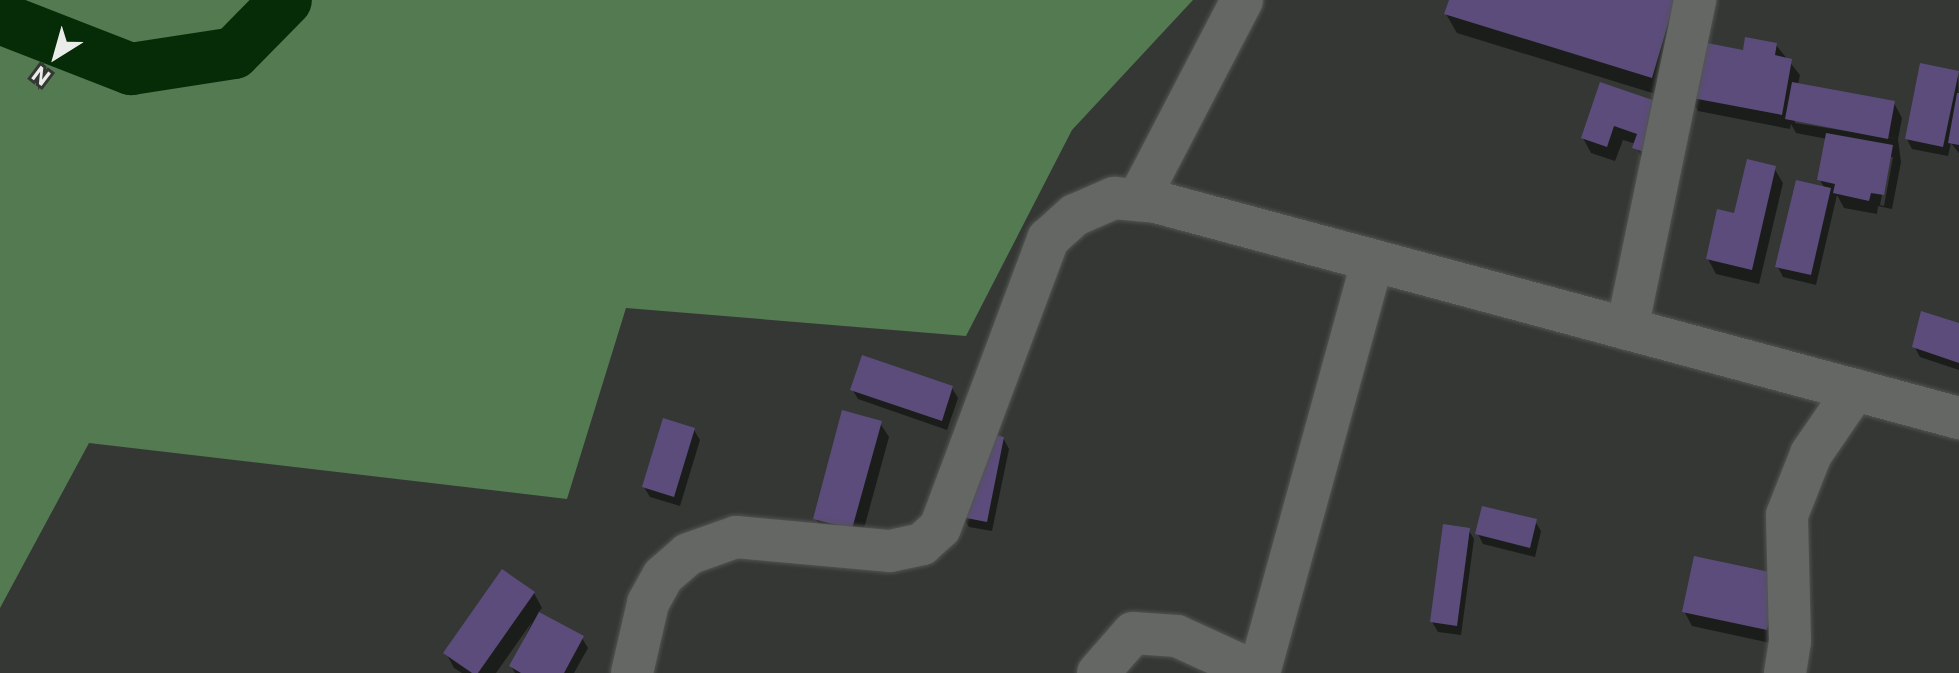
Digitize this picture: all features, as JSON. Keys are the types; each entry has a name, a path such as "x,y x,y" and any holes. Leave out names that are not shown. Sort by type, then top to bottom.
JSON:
{"street":[{"path":"1138,200 1242,0"},
{"path":"1627,329 1695,0"},
{"path":"632,673 648,603 663,576 688,554 736,537 890,551 922,544 940,528 1048,239 1075,215 1114,198 1138,200 1373,260 1959,418"},
{"path":"1098,673 1133,633 1177,636 1259,673 1373,260"},
{"path":"1785,673 1790,641 1787,515 1811,454 1855,390"}],"green space":[{"path":"0,0 1193,0 1072,130 966,336 626,308 567,499 89,443 0,608"}],"building":[{"path":"1449,0 1675,0 1652,78 1444,14"},
{"path":"1745,37 1777,43 1775,55 1792,59 1782,115 1687,97 1697,41 1743,50"},
{"path":"1920,63 1959,71 1943,147 1905,139"},
{"path":"1600,82 1673,107 1657,156 1632,148 1637,134 1614,126 1607,147 1581,138"},
{"path":"1792,82 1895,101 1888,139 1785,119"},
{"path":"1959,93 1959,145 1948,143"},
{"path":"1826,133 1893,145 1884,195 1871,193 1869,201 1833,193 1835,184 1817,180"},
{"path":"1747,159 1776,166 1752,270 1706,259 1717,209 1734,213"},
{"path":"1796,180 1831,188 1811,275 1775,267"},
{"path":"1921,311 1959,323 1959,363 1912,347"},
{"path":"862,355 953,386 942,421 850,390"},
{"path":"842,410 882,421 852,529 813,519"},
{"path":"663,418 695,428 674,497 642,487"},
{"path":"978,431 1004,437 987,522 961,517"},
{"path":"1482,506 1537,519 1530,548 1475,534"},
{"path":"1443,524 1470,528 1457,626 1430,622"},
{"path":"1694,556 1779,574 1767,630 1682,612"},
{"path":"502,569 535,592 478,673 472,673 443,653"},
{"path":"539,612 584,636 564,673 521,673 509,666"}],"waterway":[{"path":"0,18 131,69 234,53 286,0"}]}
